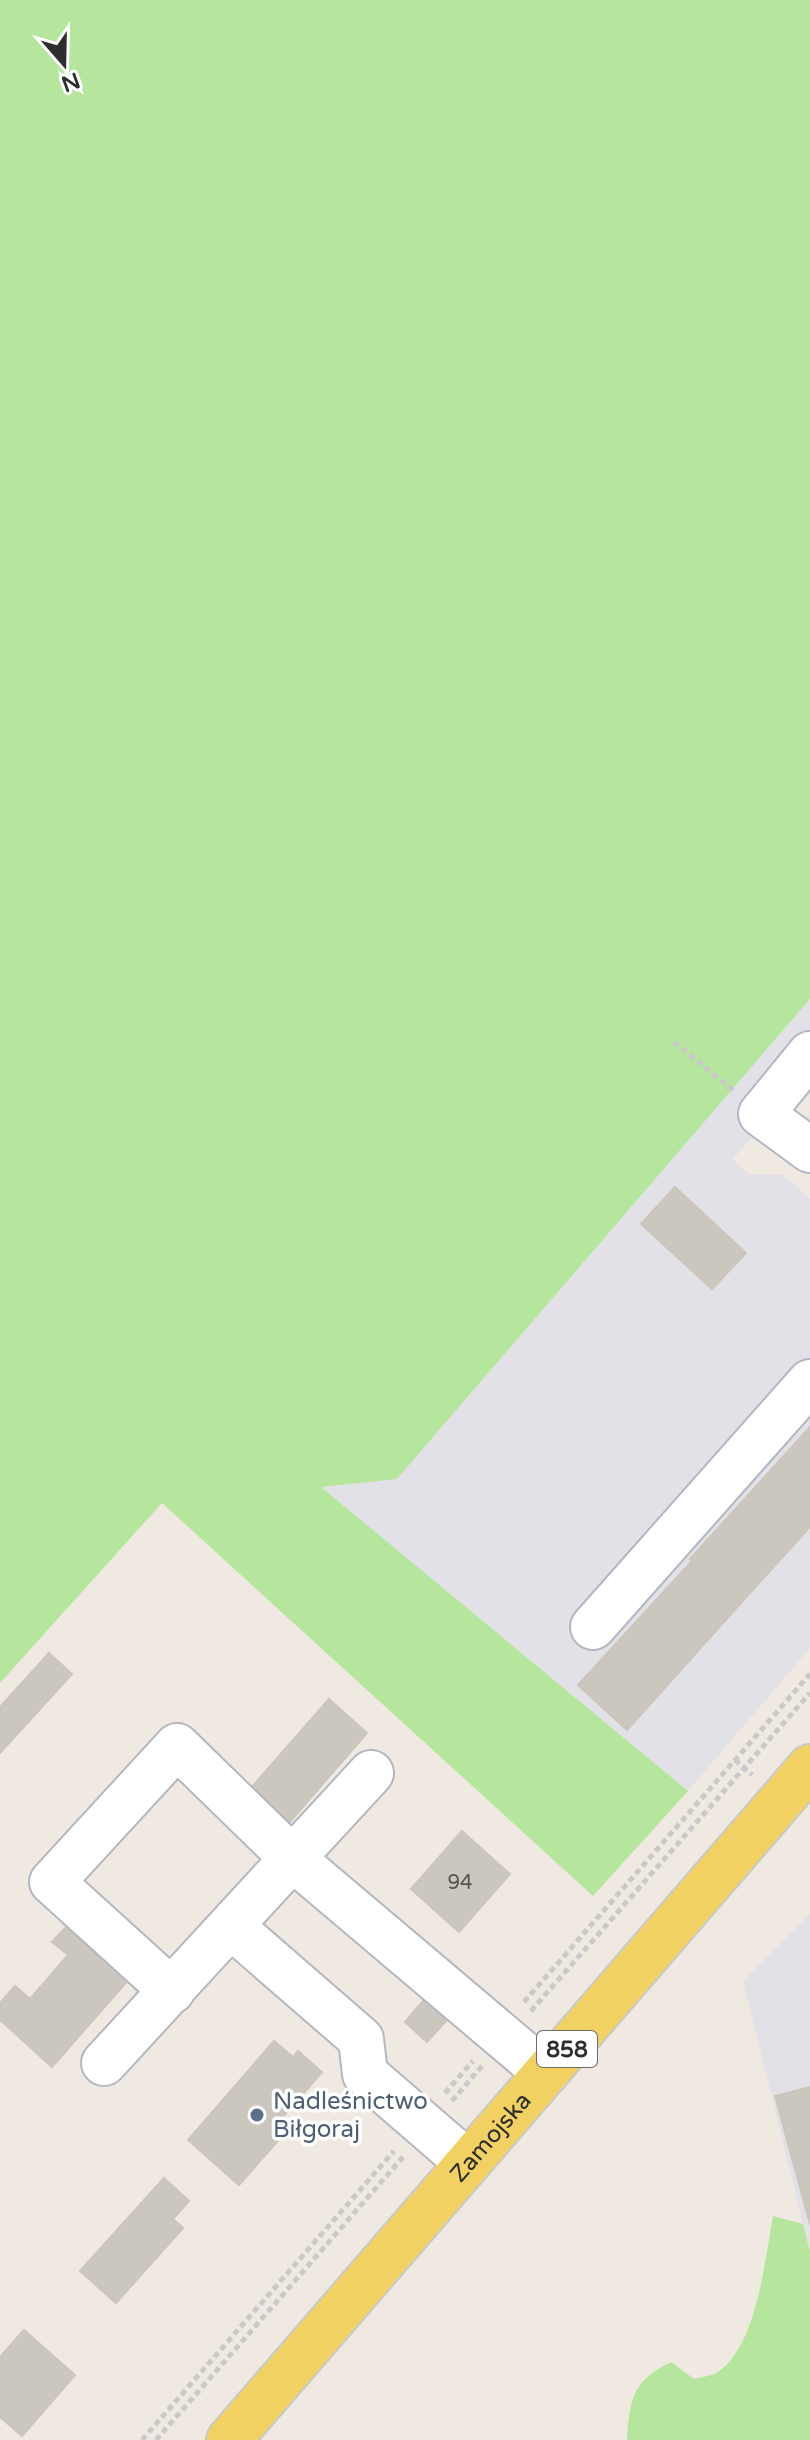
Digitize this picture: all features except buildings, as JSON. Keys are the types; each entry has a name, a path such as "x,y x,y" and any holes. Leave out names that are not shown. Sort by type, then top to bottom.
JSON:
{"main road":[{"name":"Zamojska","path":"248,2433 328,2325 810,1767"}],"street":[{"path":"810,1054 761,1114 810,1150"},
{"path":"593,1627 810,1382"},
{"path":"172,1991 52,1882 177,1746 293,1859 546,2073"},
{"path":"104,2063 371,1773"},
{"path":"232,1927 361,2039 365,2074 468,2163"}],"path":[{"path":"674,1042 761,1114"}],"shaded area":[{"path":"810,999 810,1069 733,1159 748,1174 783,1175 810,1199 810,1648 688,1791 320,1487 397,1479"},
{"path":"810,1914 810,2252 743,1981"}],"green space":[{"path":"0,0 810,0 810,999 397,1479 321,1487 688,1791 593,1896 162,1503 0,1683"},
{"path":"773,2216 803,2224 810,2252 810,2440 627,2440 632,2402 648,2376 671,2362 694,2379 716,2373 731,2360 742,2343 757,2300"}],"place":[{"name":"Nadleśnictwo Biłgoraj","path":"257,2115"}]}
